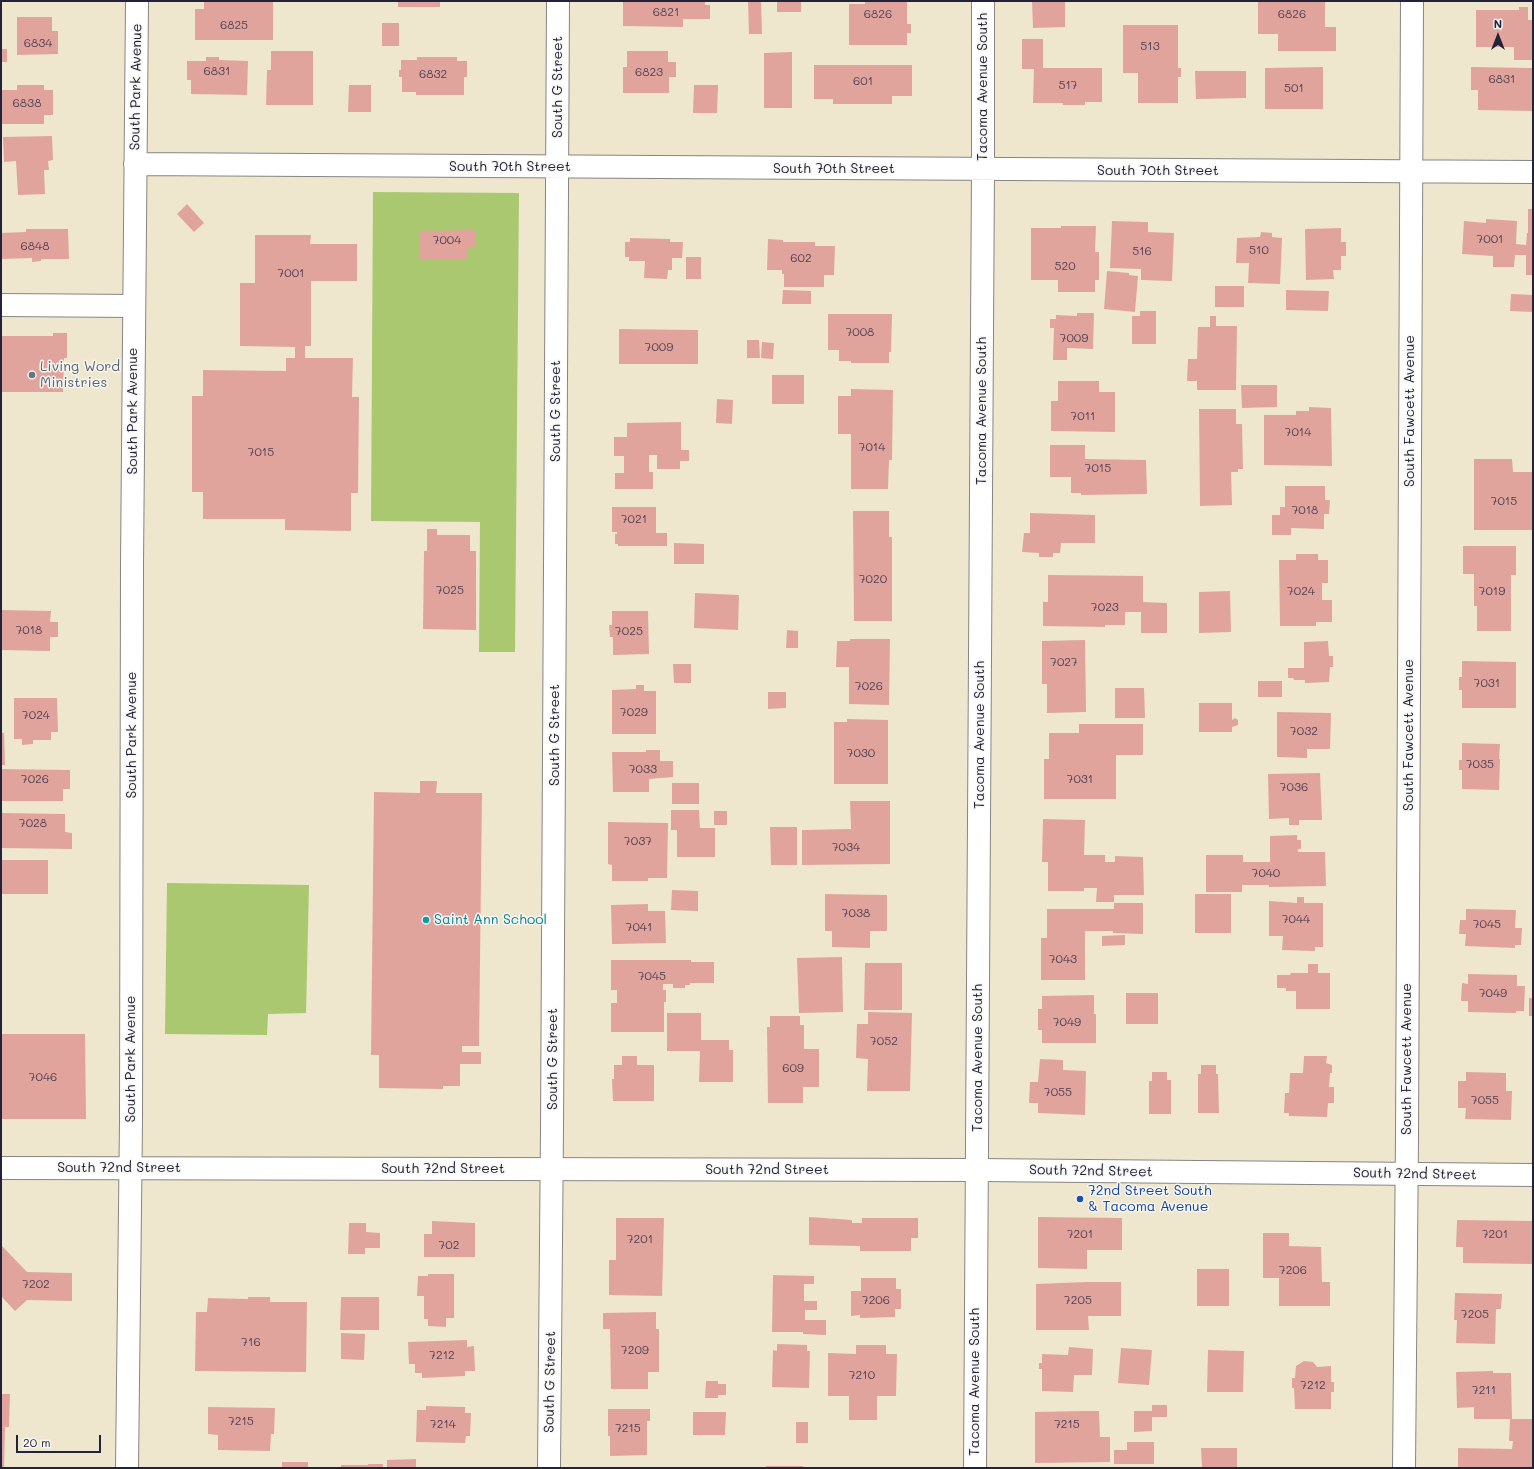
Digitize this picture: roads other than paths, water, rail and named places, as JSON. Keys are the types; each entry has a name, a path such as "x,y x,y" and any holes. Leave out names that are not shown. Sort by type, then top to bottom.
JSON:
{"street":[{"name":"South Park Avenue","path":"127,1468 137,1"},
{"name":"South G Street","path":"549,1468 558,1"},
{"name":"Tacoma Avenue South","path":"975,1468 984,170 983,1"},
{"name":"South Fawcett Avenue","path":"1404,1468 1407,1174 1412,1"},
{"name":"South 70th Street","path":"135,164 1533,172"},
{"path":"1,305 134,306"},
{"name":"South 72nd Street","path":"1,1168 977,1170 1533,1176"}],"place":[{"name":"Living Word Ministries","path":"32,375"},
{"name":"Saint Ann School","path":"426,920"},
{"name":"72nd Street South & Tacoma Avenue","path":"1080,1199"}]}
